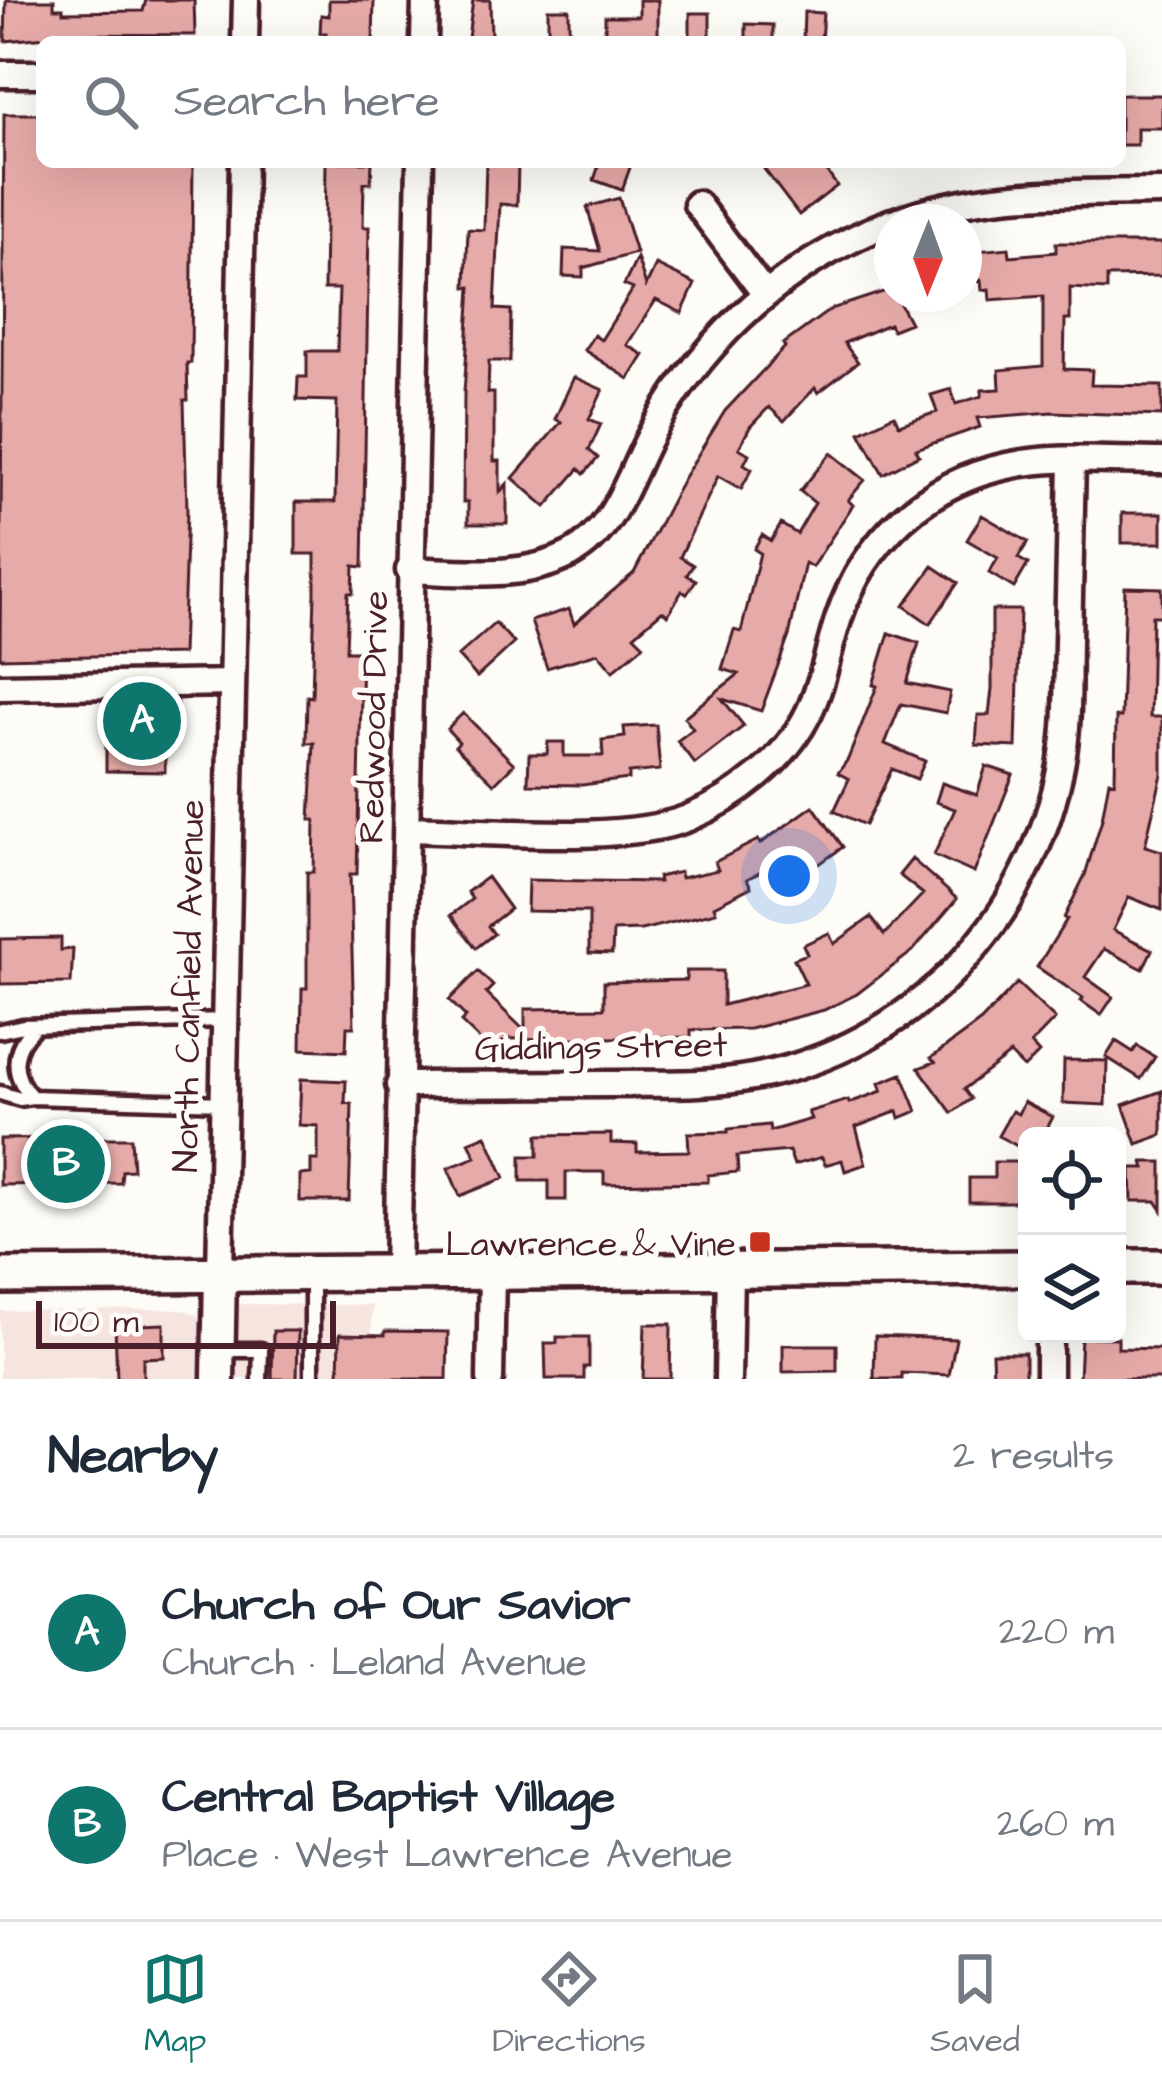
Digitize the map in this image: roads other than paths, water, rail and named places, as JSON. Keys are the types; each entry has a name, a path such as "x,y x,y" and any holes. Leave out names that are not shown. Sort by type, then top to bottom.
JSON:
{"main road":[{"path":"1126,1268 1162,1267"},
{"path":"0,1276 1018,1268"}],"street":[{"path":"245,36 246,0"},
{"path":"424,36 425,0"},
{"path":"0,74 36,74"},
{"name":"North Canfield Avenue","path":"219,1365 243,168"},
{"name":"Redwood Drive","path":"397,1273 421,168"},
{"path":"950,204 1006,194 1162,192"},
{"path":"698,204 764,294"},
{"path":"410,570 513,572 569,555 593,539 610,518 641,452 681,386 731,323 817,258 874,231"},
{"path":"407,829 638,831 685,819 725,800 783,751 808,715 845,599 868,558 895,524 934,495 981,473 1072,460 1162,461"},
{"name":"Giddings Street","path":"400,1085 692,1083 758,1076 848,1047 901,1016 950,977 989,931 1022,878 1056,789 1066,728 1072,460"},
{"path":"0,687 232,683"},
{"path":"728,1379 730,1270"},
{"path":"490,1379 492,1272"},
{"path":"1049,1343 1049,1379"}],"lane":[{"path":"0,1031 225,1020"},
{"path":"32,1097 17,1076 16,1062 18,1048 34,1028"},
{"path":"0,1093 20,1099 224,1103"},
{"path":"312,1273 312,1379"},
{"path":"219,1365 261,1351 260,1379"}],"place":[{"name":"Church of Our Savior","path":"142,721"},
{"name":"Central Baptist Village","path":"66,1164"},
{"name":"Lawrence & Vine","path":"760,1242"}]}
